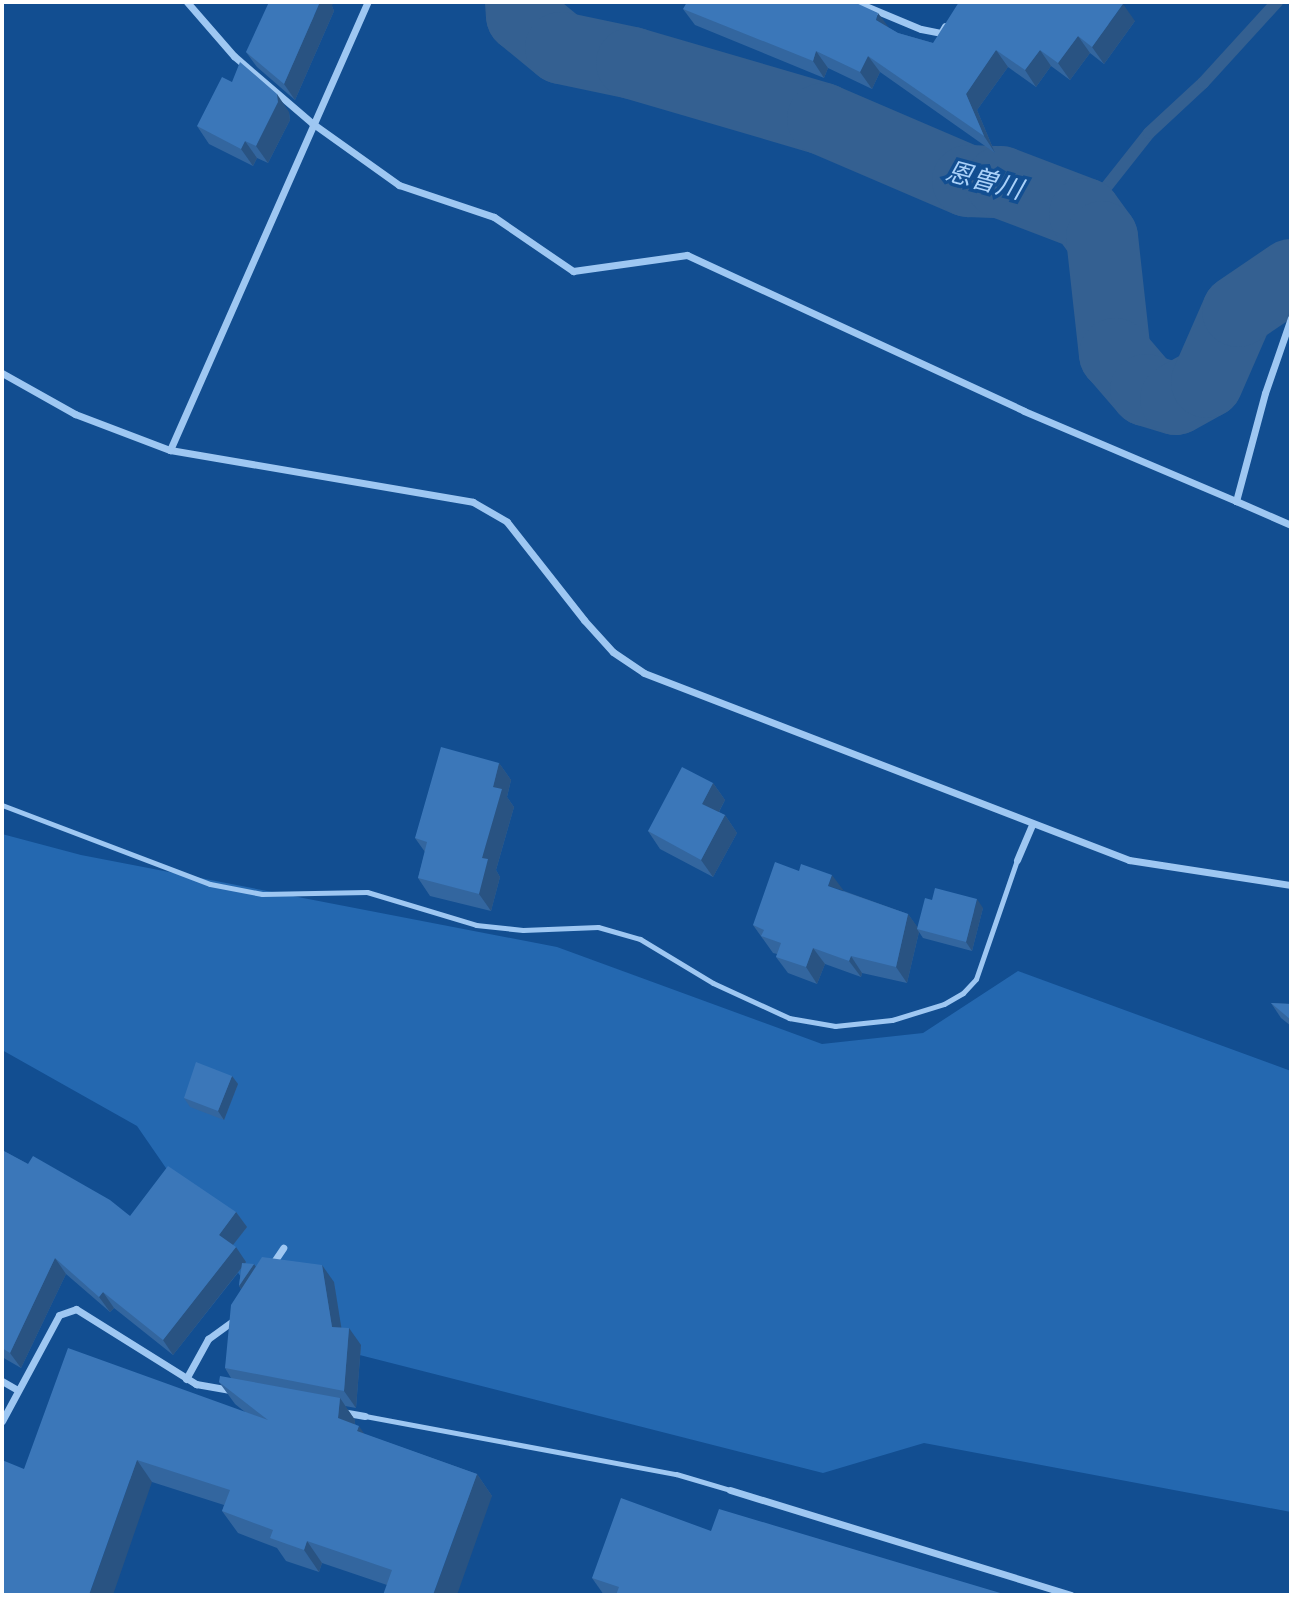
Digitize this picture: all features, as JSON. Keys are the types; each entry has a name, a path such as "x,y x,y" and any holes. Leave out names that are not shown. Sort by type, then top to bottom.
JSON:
{"street":[{"path":"187,2 234,56 312,123 399,185 494,217 573,271 687,255 1024,411 1291,525"},
{"path":"170,450 312,123 368,2"},
{"path":"856,2 922,29 941,33 954,12"},
{"path":"917,37 922,29"},
{"path":"1236,501 1265,393 1291,318"},
{"path":"2,373 75,414 170,450 473,502 507,522 584,621 613,652 644,673 1032,825 1129,860 1291,885"},
{"path":"1017,860 1032,825"},
{"path":"268,1271 283,1248"},
{"path":"186,1379 208,1339 239,1317 246,1305"},
{"path":"2,1421 16,1389 59,1315 76,1309 186,1379 248,1394"},
{"path":"2,1381 16,1389"},
{"path":"326,1409 365,1416"},
{"path":"730,1490 1071,1595"}],"lane":[{"path":"2,804 210,884 262,894 367,892 476,925 523,930 598,928 640,939 713,983 789,1018 835,1026 892,1020 944,1004 964,993 976,979 1017,860"},
{"path":"365,1416 676,1474 730,1490"}],"shaded area":[{"path":"2,834 81,855 557,947 822,1044 923,1033 1018,971 1291,1071 1291,1512 924,1443 823,1473 281,1335 137,1126 2,1050"}],"building":[{"path":"269,2 320,2 284,84 246,52"},
{"path":"687,2 854,2 878,13 876,20 898,33 933,43 959,2 1123,4 1092,47 1078,36 1058,63 1040,50 1025,70 996,50 966,94 984,136 868,56 860,72 816,51 813,61 683,9"},
{"path":"240,62 277,94 278,102 256,146 245,141 241,149 197,126 222,77 232,82"},
{"path":"441,747 499,763 493,787 502,789 482,858 488,859 479,894 418,878 427,842 415,838"},
{"path":"682,767 713,783 702,804 725,815 701,860 648,831"},
{"path":"775,862 799,871 801,864 832,875 828,886 908,914 896,967 851,956 849,961 813,948 806,967 776,957 781,943 761,936 764,930 753,925"},
{"path":"935,888 977,899 966,942 917,929 925,898 932,900"},
{"path":"1271,1003 1291,1004 1291,1020"},
{"path":"196,1062 232,1076 218,1111 184,1098"},
{"path":"2,1150 28,1164 33,1156 110,1200 130,1216 168,1166 236,1212 219,1235 236,1247 163,1340 103,1292 99,1297 55,1258 10,1353 2,1348"},
{"path":"262,1257 322,1265 332,1327 349,1328 344,1391 225,1368 231,1305"},
{"path":"242,1263 254,1264 239,1286"},
{"path":"68,1348 268,1420 219,1382 220,1376 340,1398 338,1418 359,1426 357,1431 477,1474 433,1595 383,1595 392,1570 307,1541 304,1550 270,1538 273,1530 222,1511 230,1490 137,1460 89,1595 2,1595 2,1460 24,1469"},
{"path":"621,1498 711,1531 719,1509 1007,1595 616,1595 619,1587 592,1578"}],"waterway":[{"name":"恩曽川","path":"521,2 522,16 561,48 632,63 823,119 968,181 1001,182 1085,214 1102,237 1115,354 1146,390 1176,399 1207,382 1238,311 1291,275"},
{"path":"1085,214 1149,133 1203,83 1277,2"}]}
